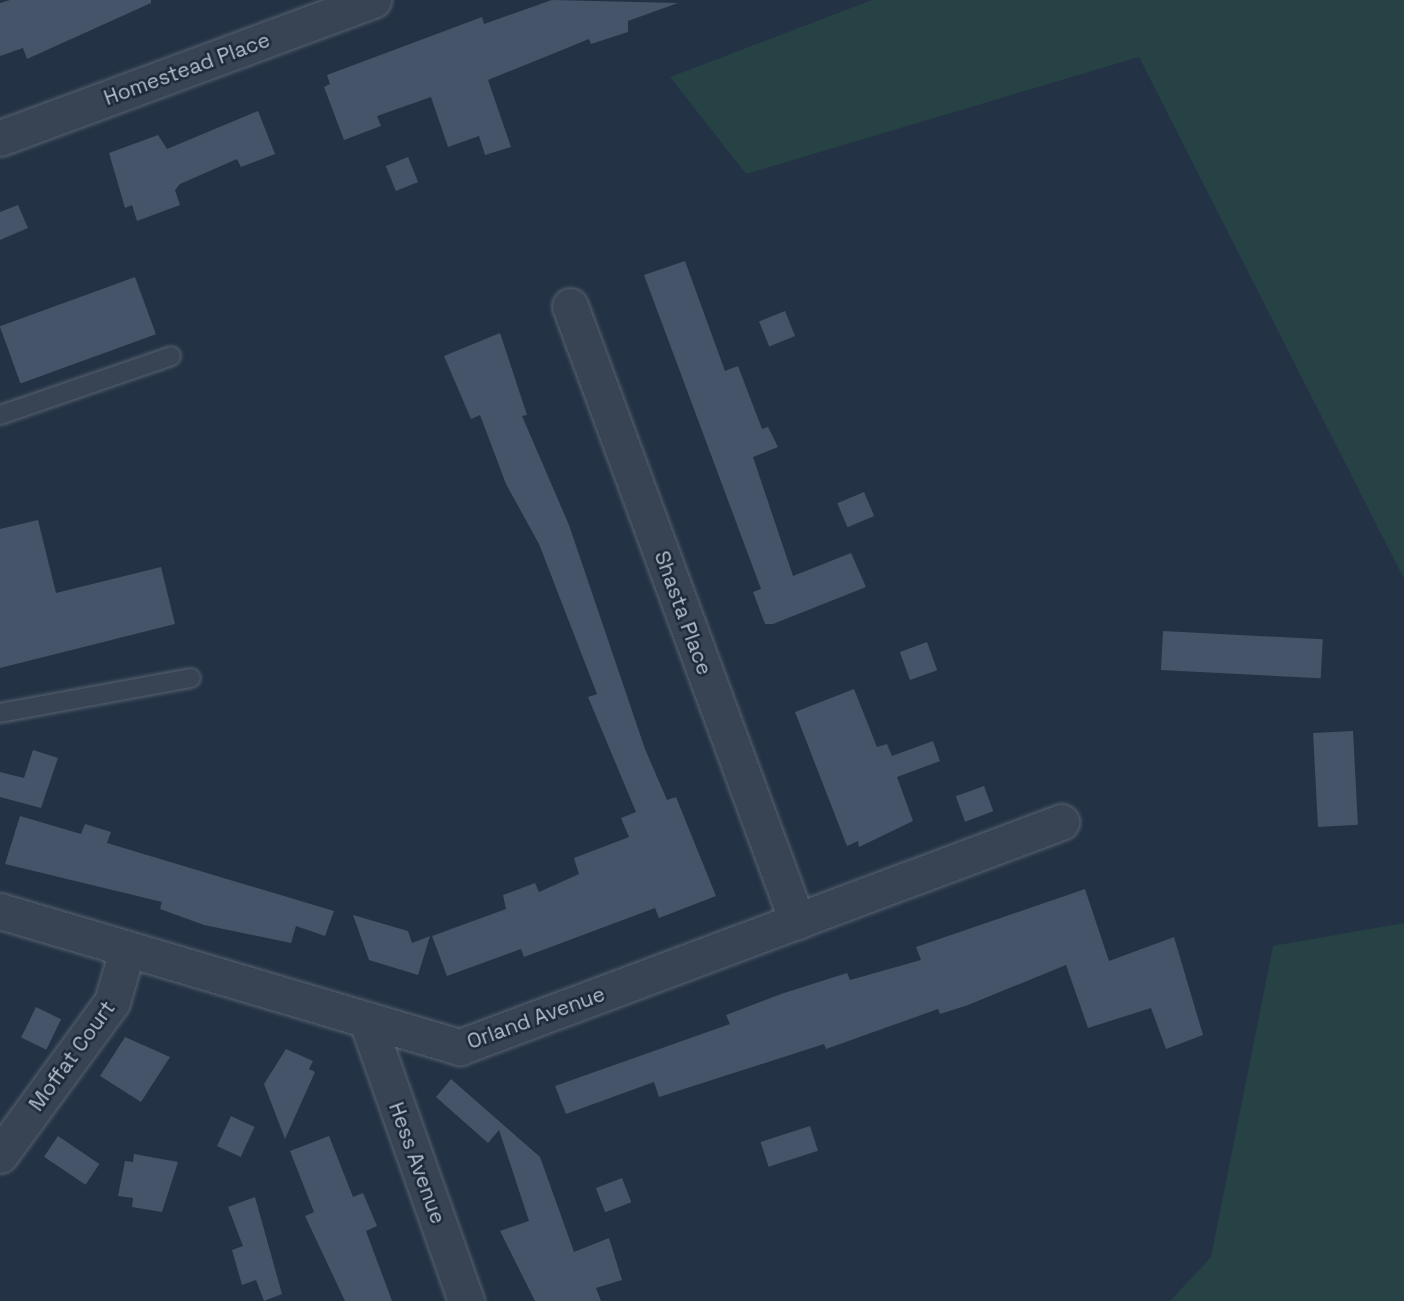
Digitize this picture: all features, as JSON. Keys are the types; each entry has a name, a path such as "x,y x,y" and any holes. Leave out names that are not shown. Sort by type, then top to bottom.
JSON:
{"street":[{"name":"Homestead Place","path":"0,138 373,0"},
{"name":"Shasta Place","path":"570,306 797,921"},
{"name":"Orland Avenue","path":"0,911 368,1024 460,1047 1061,822"},
{"name":"Moffat Court","path":"0,1155 112,1002 127,950"},
{"name":"Hess Avenue","path":"368,1024 466,1301"}],"lane":[{"path":"0,415 171,356"},
{"path":"0,713 191,678"}],"green space":[{"path":"872,0 1404,0 1404,579 1139,57 746,174 670,77"},
{"path":"1404,923 1404,1301 1170,1301 1211,1257 1273,946"}],"building":[{"path":"10,0 151,0 151,3 27,59 23,48 0,56 0,3"},
{"path":"552,0 678,3 628,21 628,32 591,44 589,39 488,80 511,147 485,155 479,136 448,147 431,97 377,116 381,126 344,140 324,87 330,84 327,75 482,17 484,24"},
{"path":"258,111 275,154 241,167 237,159 180,184 175,190 180,205 137,221 132,205 125,208 109,153 158,135 167,149"},
{"path":"408,157 418,182 396,191 386,166"},
{"path":"18,205 28,228 0,240 0,212"},
{"path":"685,261 725,371 738,366 762,429 768,427 778,447 753,457 793,576 851,553 866,587 773,624 765,624 753,592 761,589 644,275"},
{"path":"135,277 156,334 21,384 0,326"},
{"path":"785,311 795,336 769,347 759,321"},
{"path":"500,333 527,415 522,416 569,525 645,749 667,800 676,797 716,896 659,918 655,908 524,957 521,949 447,976 432,936 506,909 503,895 535,883 539,892 579,874 574,858 629,837 621,818 636,812 588,697 597,694 539,544 506,484 480,415 471,419 444,356"},
{"path":"864,492 874,516 847,527 837,503"},
{"path":"38,520 56,593 161,567 175,624 0,668 0,529"},
{"path":"1163,631 1323,639 1321,678 1161,670"},
{"path":"927,642 937,670 910,680 900,652"},
{"path":"854,689 877,747 887,744 892,756 933,741 940,761 897,777 913,821 859,847 858,841 847,846 795,712"},
{"path":"1353,731 1358,825 1318,827 1313,733"},
{"path":"33,750 58,758 41,808 0,797 0,772 24,778"},
{"path":"984,786 993,811 965,822 956,796"},
{"path":"20,816 81,834 85,824 111,832 107,843 334,911 325,936 296,926 291,943 204,925 160,909 162,902 5,864"},
{"path":"1085,889 1109,961 1174,937 1203,1035 1166,1049 1151,1008 1088,1028 1066,965 968,1005 940,1014 938,1009 826,1049 824,1044 659,1097 654,1082 566,1114 555,1086 730,1024 726,1015 781,994 847,973 850,980 921,960 916,947"},
{"path":"353,915 408,931 412,943 430,936 418,975 369,960"},
{"path":"36,1007 61,1019 46,1050 21,1038"},
{"path":"125,1037 170,1057 141,1102 100,1076"},
{"path":"286,1049 313,1061 309,1069 315,1072 285,1139 264,1084"},
{"path":"451,1079 540,1157 574,1252 609,1238 622,1280 596,1288 601,1301 535,1301 500,1231 529,1221 499,1130 488,1143 436,1097"},
{"path":"231,1116 255,1127 241,1157 217,1146"},
{"path":"810,1126 818,1151 769,1167 761,1142"},
{"path":"58,1136 99,1164 85,1185 44,1157"},
{"path":"329,1136 353,1197 363,1193 377,1226 366,1231 392,1301 345,1301 305,1216 314,1212 290,1151"},
{"path":"134,1154 178,1162 162,1212 132,1207 133,1198 118,1196 125,1161 133,1162"},
{"path":"622,1178 631,1202 605,1212 596,1188"},
{"path":"255,1197 282,1294 264,1301 256,1280 242,1285 232,1250 243,1246 228,1207"}]}
